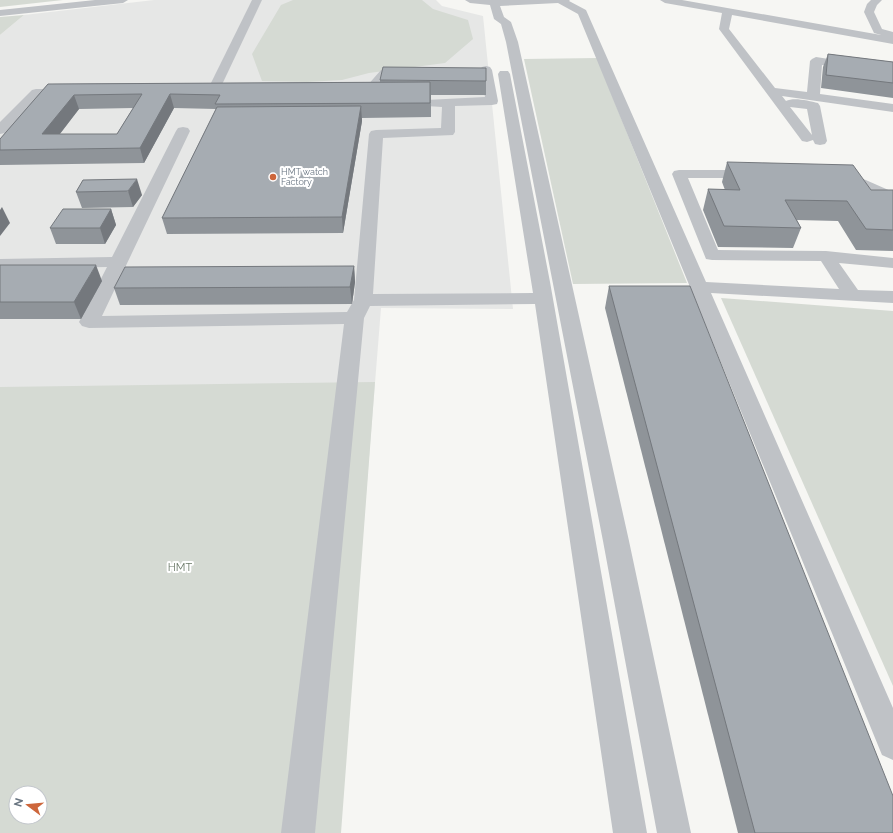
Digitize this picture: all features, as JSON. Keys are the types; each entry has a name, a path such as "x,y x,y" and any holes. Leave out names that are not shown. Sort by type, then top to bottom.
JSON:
{"street":[{"path":"0,13 123,0"},
{"path":"212,93 257,0"},
{"path":"470,0 563,1 582,12 893,744"},
{"path":"665,0 893,41"},
{"path":"877,0 872,4 869,12 878,31 893,36"},
{"path":"498,1 499,19 496,23 544,298 630,833"},
{"path":"728,11 724,29 807,138"},
{"path":"499,19 506,22 512,42 616,541 674,833"},
{"path":"820,141 813,102 816,61 893,73"},
{"path":"431,103 449,102 493,105 486,70"},
{"path":"470,71 504,70"},
{"path":"337,92 360,92 370,90 385,73 424,72"},
{"path":"0,130 36,93 84,93"},
{"path":"196,93 228,93"},
{"path":"776,97 813,102 893,108"},
{"path":"298,833 358,309 376,134 448,132 449,102"},
{"path":"813,102 893,118"},
{"path":"183,131 89,322 544,298"},
{"path":"765,174 679,174 712,255 826,256 893,263"},
{"path":"828,174 844,174 877,191 893,197"},
{"path":"826,256 852,295"},
{"path":"0,264 118,262"},
{"path":"699,288 893,297"},
{"path":"583,541 616,541"}],"shaded area":[{"name":"HMT watch Factory","path":"154,0 436,0 442,6 483,16 513,309 381,308 339,833 0,833 0,35 24,15"}],"green space":[{"path":"0,0 63,0 0,7"},
{"path":"293,0 422,0 433,9 468,20 473,39 445,63 369,73 342,80 307,82 262,81 252,54 281,5"},
{"path":"24,15 0,35 0,17"},
{"path":"597,58 687,283 573,284 524,59"},
{"path":"721,298 893,311 893,686"},
{"name":"HMT","path":"375,382 341,833 0,833 0,387"}],"building":[{"path":"828,54 893,62 893,83 826,75"},
{"path":"383,67 486,68 486,81 380,80"},
{"path":"430,82 430,103 215,104 220,95 170,94 140,148 0,150 0,139 48,84","holes":["142,94 117,134 42,134 74,95"]},
{"name":"HMT watch Factory","path":"361,106 342,217 162,218 217,107"},
{"path":"727,162 853,165 871,190 893,190 893,230 866,229 847,201 785,200 801,228 724,226 708,189 740,190"},
{"path":"137,179 128,191 76,192 83,180"},
{"path":"63,209 111,209 100,228 50,228"},
{"path":"0,265 96,265 74,302 0,302"},
{"path":"354,266 350,287 114,288 125,267"},
{"path":"609,286 690,286 893,796 893,833 755,833"}],"place":[{"name":"HMT watch Factory","path":"273,177"}]}
